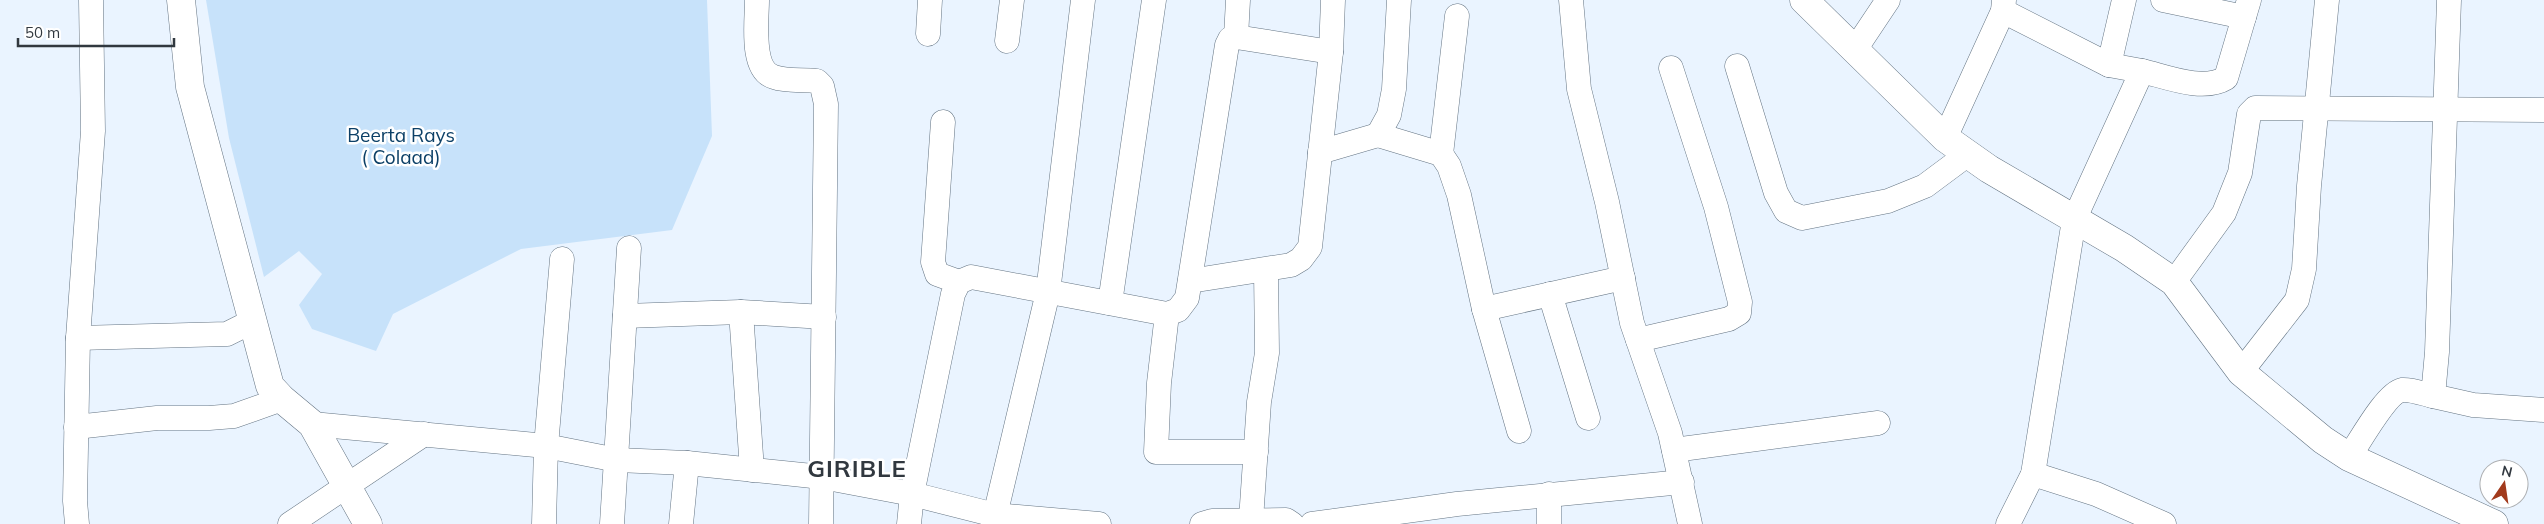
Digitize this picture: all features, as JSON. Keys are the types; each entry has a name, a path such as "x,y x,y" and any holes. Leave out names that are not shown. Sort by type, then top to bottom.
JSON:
{"street":[{"path":"77,524 75,501 78,338 93,131 91,0"},
{"path":"181,0 190,87 270,386 282,399 312,424 368,524"},
{"path":"757,0 758,55 761,68 767,75 776,78 817,81 823,90 826,104 821,524"},
{"path":"928,34 930,0"},
{"path":"1007,41 1012,0"},
{"path":"994,519 1048,292 1084,0"},
{"path":"1110,303 1154,0"},
{"path":"1236,37 1238,0"},
{"path":"1190,281 1291,265 1301,259 1310,247 1331,52 1333,0"},
{"path":"1378,135 1390,115 1394,88 1399,0"},
{"path":"1571,0 1579,88 1622,278 1638,340 1674,450 1690,524"},
{"path":"1804,0 1856,48 1945,138 2024,192 2124,248 2174,282 2241,372 2292,416 2349,458 2494,524"},
{"path":"1856,48 1888,0"},
{"path":"2109,65 2124,0"},
{"path":"1945,138 2004,6 2109,65 2205,84 2218,83 2226,78 2247,8 2163,0"},
{"path":"2241,372 2297,300 2304,269 2316,109 2327,0"},
{"path":"2433,396 2437,352 2448,0"},
{"path":"1440,154 1457,16"},
{"path":"943,122 933,262 937,274 958,282 971,277 1167,314 1178,310 1187,298 1227,45 1230,39 1236,37 1331,52"},
{"path":"1737,66 1776,193 1786,212 1802,218 1888,201 1925,186 1968,154"},
{"path":"1638,340 1729,319 1739,313 1740,302 1716,207 1672,68"},
{"path":"2008,524 2034,474 2074,220 2142,71"},
{"path":"2174,282 2224,213 2240,173 2247,124 2252,110 2269,107 2544,110"},
{"path":"1320,152 1378,135 1440,154 1449,166 1459,195 1484,309 1519,431"},
{"path":"612,524 629,248"},
{"path":"544,524 546,446 562,259"},
{"path":"1251,520 1259,402 1267,353 1266,270"},
{"path":"1484,309 1622,278"},
{"path":"908,524 912,494 953,294 958,282"},
{"path":"1550,294 1588,418"},
{"path":"625,316 741,312 824,317"},
{"path":"741,312 752,470"},
{"path":"1167,314 1159,384 1156,452 1256,452"},
{"path":"78,338 227,334 253,321"},
{"path":"2349,458 2383,405 2395,393 2406,390 2473,406 2544,410"},
{"path":"76,427 157,418 234,416 282,399"},
{"path":"1674,450 1878,423"},
{"path":"312,424 546,446 616,460 687,463 822,477 912,494 994,519 1099,524"},
{"path":"290,524 424,434"},
{"path":"680,524 687,463"},
{"path":"2034,474 2096,494 2164,524"},
{"path":"1312,524 1448,505 1682,482"},
{"path":"1548,524 1549,494"},
{"path":"1202,524 1212,521 1251,520 1286,520 1292,524"}],"green space":[{"name":"Beerta Rays ( Colaad)","path":"206,0 707,0 712,136 672,230 521,249 393,314 376,351 312,329 299,305 322,274 299,251 264,277 229,138"}],"district":[{"name":"GIRIBLE","path":"857,469"}]}
